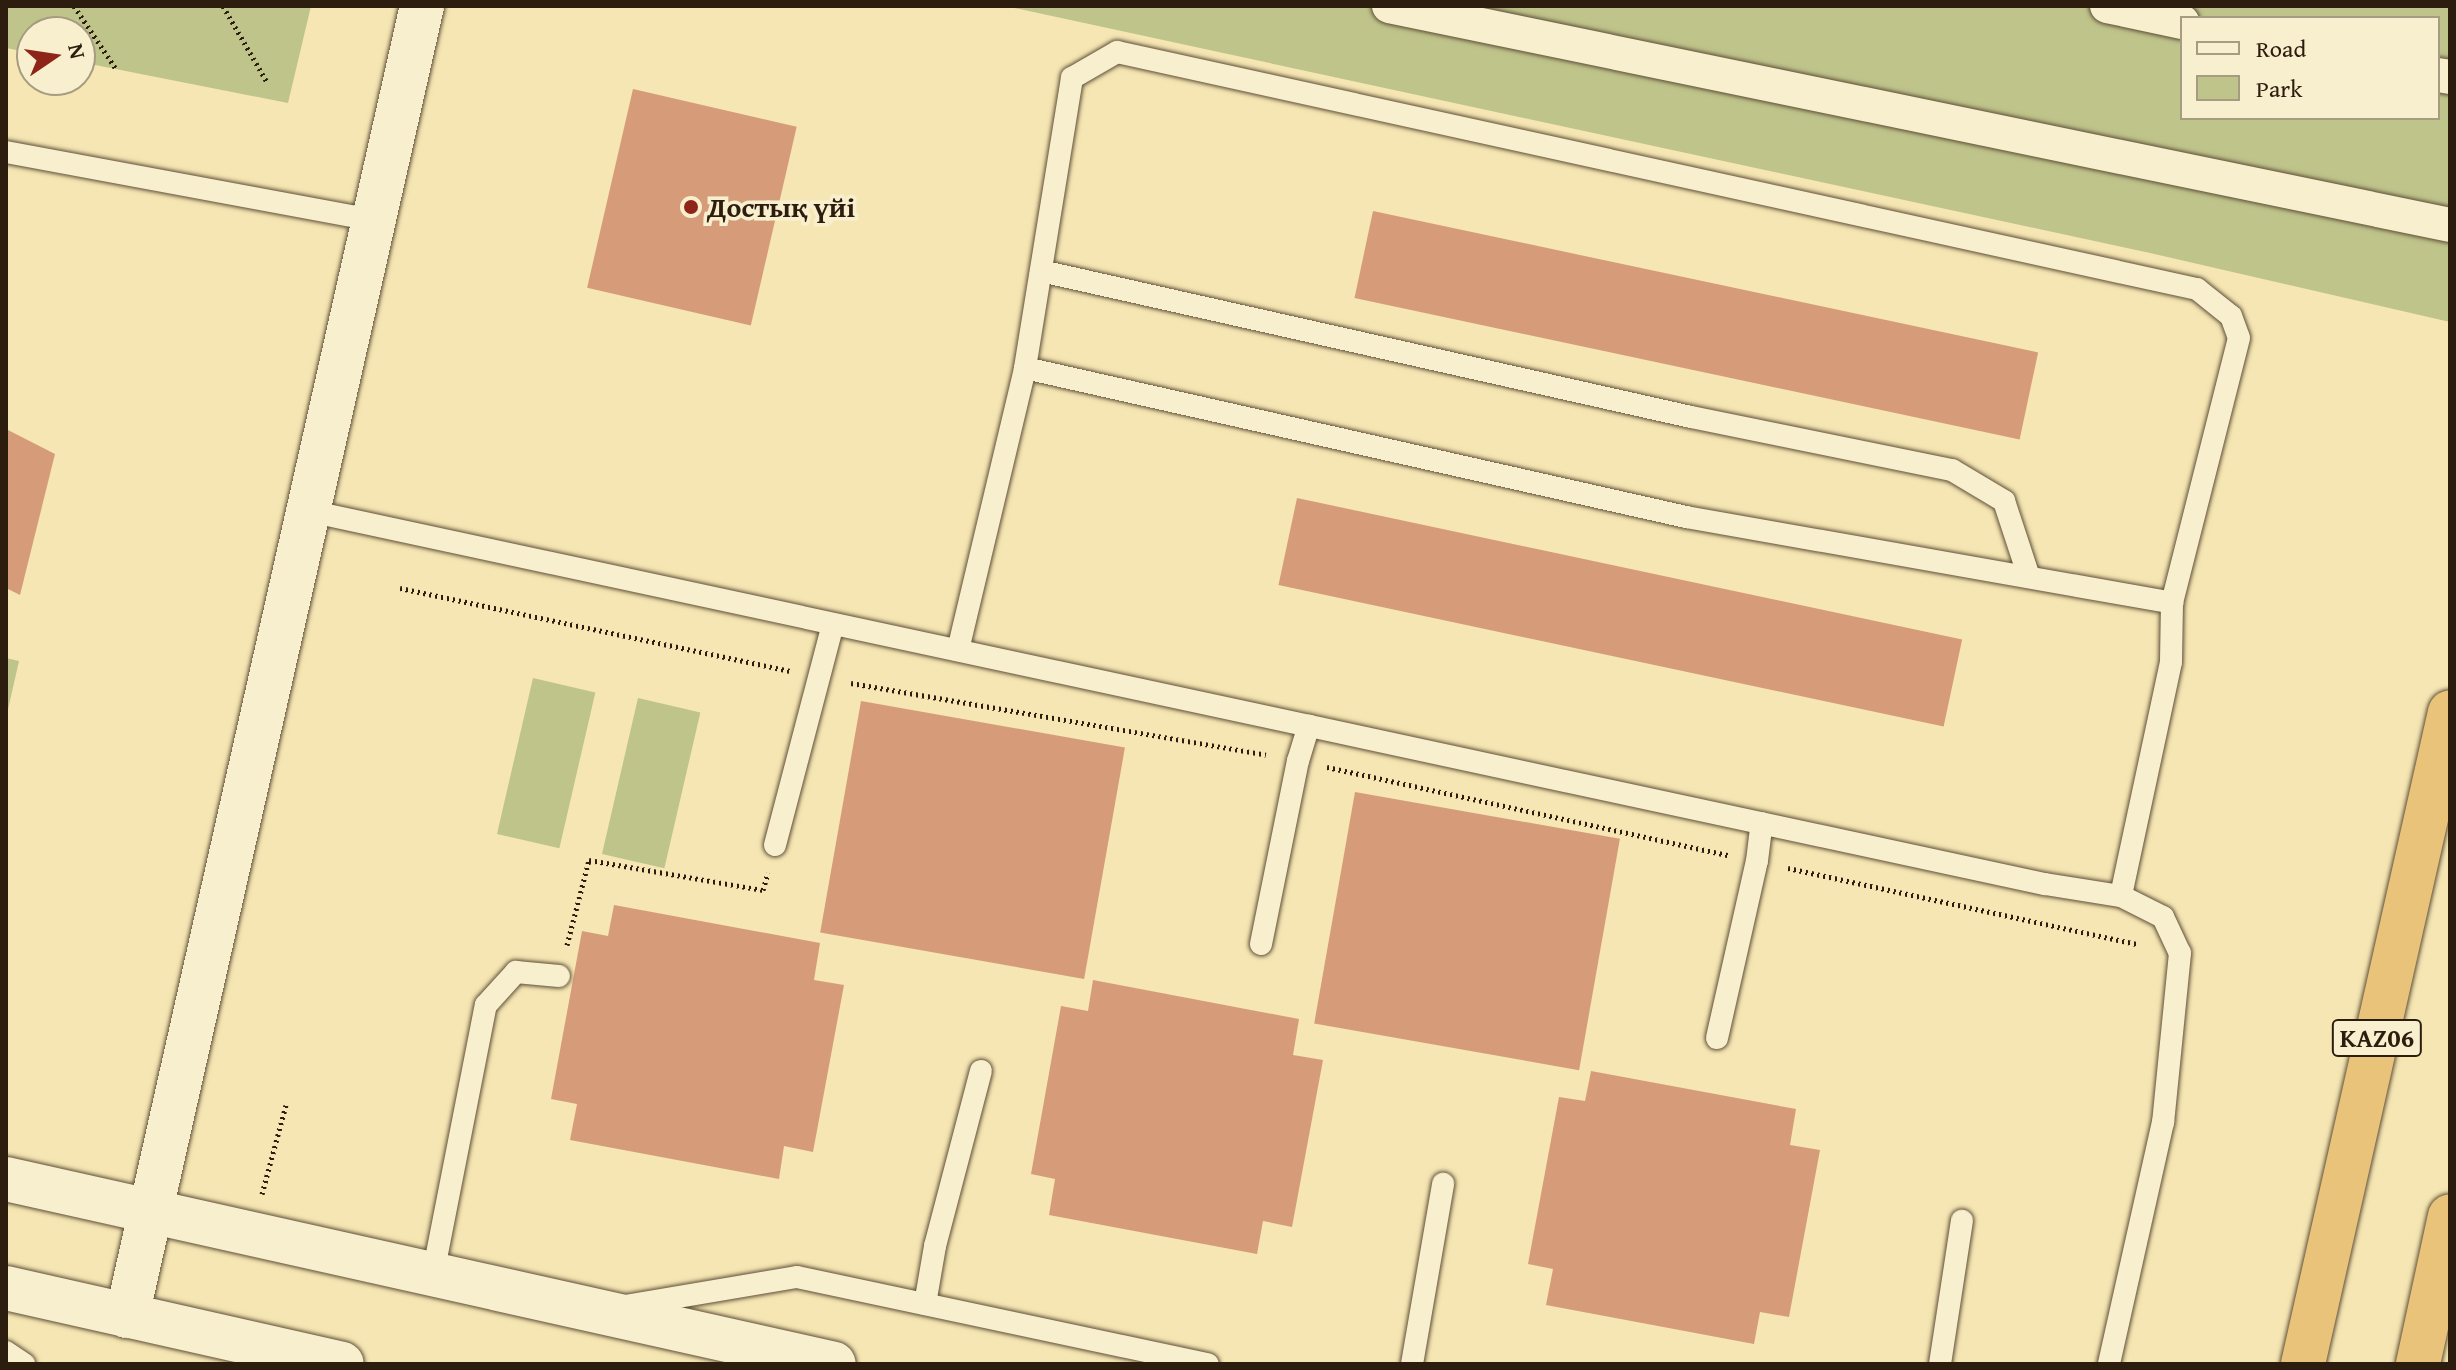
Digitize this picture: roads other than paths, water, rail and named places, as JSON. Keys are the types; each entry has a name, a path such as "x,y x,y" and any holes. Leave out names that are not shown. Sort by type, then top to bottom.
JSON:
{"highway":[{"name":"KАZ06","path":"2303,1364 2450,712"},
{"path":"2418,1364 2450,1216"}],"street":[{"path":"127,1316 422,6"},
{"path":"1389,6 2450,225"},
{"path":"2107,6 2180,22"},
{"path":"6,1179 834,1364"},
{"path":"6,1288 342,1364"}],"lane":[{"path":"958,650 1025,368 1072,78 1117,52 2197,289 2231,316 2239,338 2172,603 2171,662 2121,896"},
{"path":"6,152 373,220"},
{"path":"1041,271 1691,417 1952,470 2004,501 2029,577"},
{"path":"1025,368 1686,517 2172,603"},
{"path":"309,511 2045,884 2121,896 2163,917 2180,953 2163,1122 2109,1364"},
{"path":"775,845 833,624"},
{"path":"1261,944 1298,761 1309,726"},
{"path":"1717,1038 1757,861 1762,823"},
{"path":"433,1274 486,1005 516,972 559,976"},
{"path":"925,1304 935,1246 981,1071"},
{"path":"1412,1364 1443,1184"},
{"path":"1940,1364 1962,1221"},
{"path":"595,1311 797,1277 1208,1364"},
{"path":"6,1352 24,1364"}],"place":[{"name":"Достық үйі","path":"691,207"}]}
